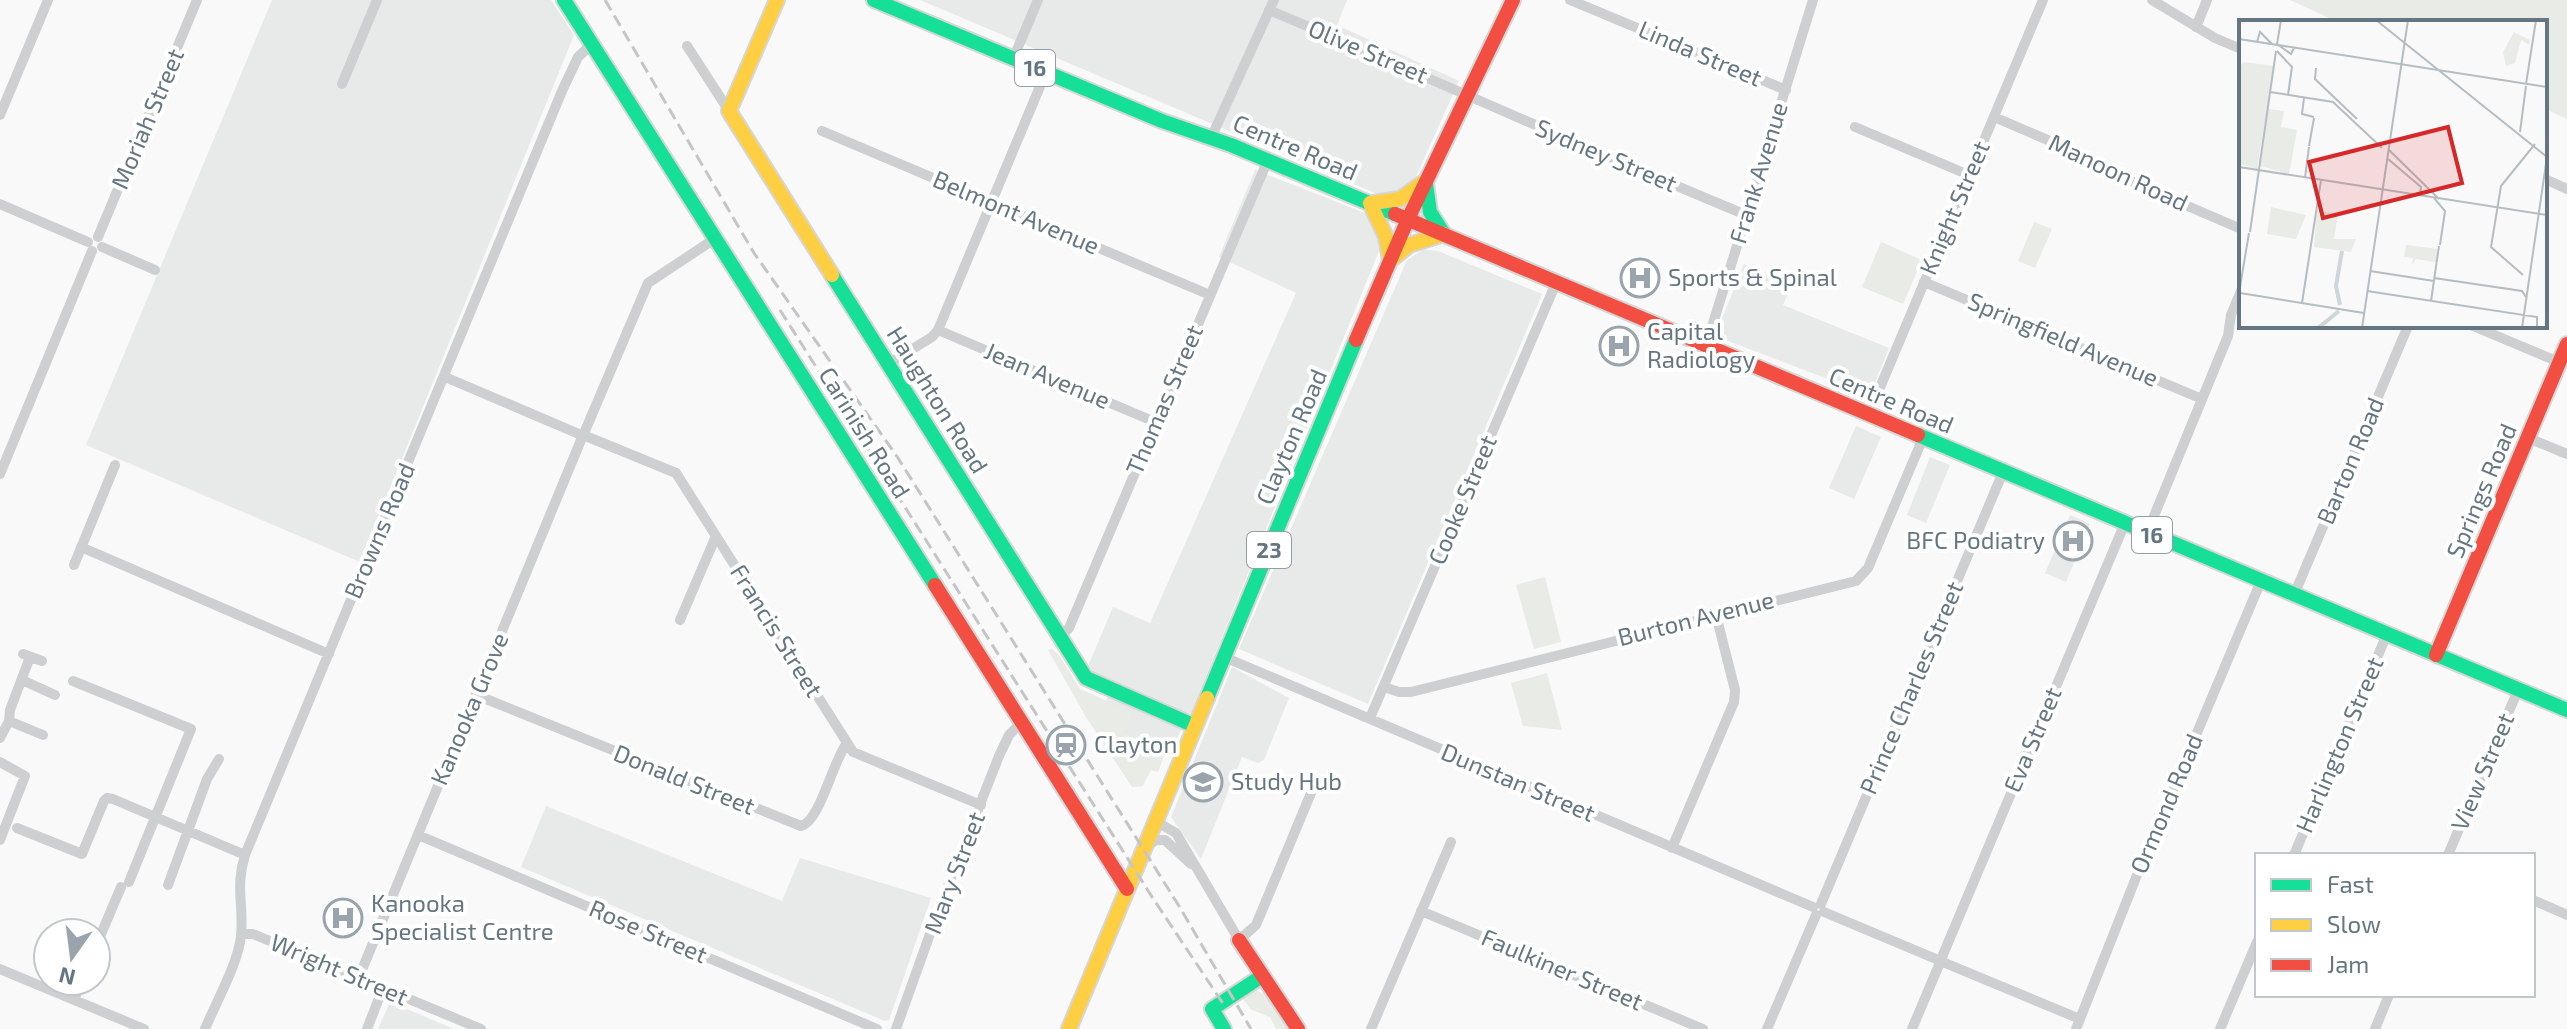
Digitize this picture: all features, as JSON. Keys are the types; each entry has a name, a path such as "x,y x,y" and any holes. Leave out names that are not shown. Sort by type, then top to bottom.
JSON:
{"main road":[{"name":"Carinish Road","path":"564,0 1127,889"},
{"path":"729,111 777,0"},
{"name":"Centre Road","path":"874,0 1014,55 1162,121 1205,135 1444,234 2567,710"},
{"name":"Centre Road","path":"894,0 1014,55"},
{"name":"Clayton Road","path":"1069,1029 1390,260 1513,0"},
{"name":"Haughton Road","path":"729,111 1086,678 1195,726"},
{"path":"1426,182 1430,212 1444,234 1409,245 1390,260 1386,237 1370,203 1400,199 1426,182"},
{"name":"Springs Road","path":"2436,655 2567,344"},
{"path":"1239,940 1298,1029"},
{"path":"1224,1029 1212,1009 1262,976"}],"street":[{"path":"0,115 48,0"},
{"name":"Moriah Street","path":"0,474 197,0"},
{"path":"342,84 377,0"},
{"path":"1014,55 1038,0"},
{"name":"Linda Street","path":"1570,0 1786,90"},
{"name":"Frank Avenue","path":"1706,346 1813,0"},
{"name":"Knight Street","path":"1868,416 2043,0"},
{"path":"2152,0 2239,48"},
{"path":"2196,27 2207,0"},
{"path":"1205,135 1271,5"},
{"name":"Olive Street","path":"1271,5 1467,96"},
{"name":"Browns Road","path":"205,1029 238,948 241,934 238,885 245,855 568,79 578,57 592,44"},
{"name":"Haughton Road","path":"687,46 729,111"},
{"path":"888,364 932,337 938,330 1047,69"},
{"name":"Sydney Street","path":"1467,96 1746,215"},
{"name":"Manoon Road","path":"1994,117 2239,228"},
{"path":"1855,127 1969,175"},
{"name":"Belmont Avenue","path":"822,131 1210,295"},
{"name":"Thomas Street","path":"1061,636 1069,628 1267,162"},
{"path":"2547,180 2567,189"},
{"path":"0,204 155,270"},
{"name":"Kanooka Grove","path":"359,977 648,283 716,238"},
{"name":"Springfield Avenue","path":"1924,282 2202,399"},
{"name":"Cooke Street","path":"1370,718 1556,283"},
{"path":"2147,533 2228,336 2231,315 2239,296"},
{"name":"Barton Road","path":"2294,595 2407,328"},
{"path":"2478,328 2559,362"},
{"name":"Jean Avenue","path":"938,330 1155,422"},
{"name":"Francis Street","path":"445,377 676,473 853,752 981,805"},
{"name":"Burton Avenue","path":"1384,687 1411,692 1856,581 1868,568 1923,438"},
{"path":"2528,438 2567,454"},
{"path":"74,565 115,465"},
{"name":"Prince Charles Street","path":"1767,1029 2003,472"},
{"name":"Eva Street","path":"1912,1029 2125,523"},
{"path":"680,620 716,536"},
{"path":"81,547 329,654"},
{"name":"Ormond Road","path":"2078,1024 2261,581"},
{"path":"1672,848 1734,702 1735,690 1716,615"},
{"name":"Harlington Street","path":"2295,853 2387,634"},
{"path":"0,738 32,657"},
{"name":"Dunstan Street","path":"1224,657 1819,909 2078,1024"},
{"path":"22,680 55,695"},
{"path":"73,681 191,729 110,917"},
{"name":"View Street","path":"2449,853 2518,690"},
{"name":"Donald Street","path":"476,695 801,826 812,820 847,743"},
{"path":"9,721 43,735"},
{"name":"Mary Street","path":"896,1029 940,906 1009,735 1022,722"},
{"path":"168,885 207,779 219,759"},
{"path":"0,762 25,776 1,838"},
{"path":"1155,821 1176,833 1239,940 1256,925 1311,793"},
{"path":"17,828 82,854 107,798 245,855"},
{"name":"Rose Street","path":"418,835 877,1029"},
{"path":"1143,850 1156,840 1165,840 1193,865"},
{"path":"1371,1029 1451,842"},
{"path":"2535,901 2567,915"},
{"name":"Faulkiner Street","path":"1421,911 1703,1029"},
{"name":"Wright Street","path":"241,934 253,934 481,1029"},
{"path":"2220,1029 2255,947"},
{"path":"0,969 144,1029"},
{"path":"367,1029 383,988"},
{"path":"2375,1029 2388,997"}],"shaded area":[{"path":"272,0 551,0 574,35 360,562 86,445"},
{"path":"920,0 1347,0 1337,25 1459,81 1414,181 1397,193 1375,193"},
{"path":"2290,0 2567,0 2567,119 2547,110 2547,20 2334,20"},
{"path":"1255,170 1365,213 1372,219 1379,251 1191,713 1183,714 1093,673 1089,664 1113,607 1150,623 1296,293 1219,257"},
{"path":"2034,222 2052,229 2035,268 2018,261"},
{"path":"1881,242 1922,260 1903,304 1862,287"},
{"path":"1424,249 1438,251 1542,294 1368,704 1239,649 1407,260"},
{"path":"1744,264 1792,284 1783,305 1889,348 1870,395 1715,336"},
{"path":"1856,426 1881,437 1854,499 1829,488"},
{"path":"1930,457 1950,465 1926,523 1907,515"},
{"path":"2070,515 2090,524 2066,582 2045,573"},
{"path":"1545,577 1561,642 1534,649 1516,585"},
{"path":"1052,649 1080,689 1132,712 1124,734 1165,753 1158,772 1151,770 1143,786 1132,787 1086,717 1048,650"},
{"path":"1232,667 1289,698 1264,760 1258,763 1242,757 1201,859 1171,817"},
{"path":"1547,673 1562,730 1523,726 1511,683"},
{"path":"1108,695 1182,727 1170,755 1124,734 1106,701"},
{"path":"546,806 782,901 800,858 931,898 889,1020 885,1021 521,867"},
{"path":"1254,990 1266,994 1290,1029 1276,1029 1270,1017 1250,1009 1242,997"},
{"path":"390,1002 454,1029 378,1029"}],"railway":[{"path":"605,0 754,253 898,458 1179,906 1251,1029"},
{"path":"780,310 1154,900 1224,1005"}],"traffic: fast":[{"path":"564,0 935,585"},
{"path":"874,0 1162,121 1231,145 1395,214"},
{"path":"1426,184 1430,212 1444,234"},
{"path":"832,275 1086,678 1195,726"},
{"path":"1207,698 1356,340"},
{"path":"1918,435 2567,710"},
{"path":"1224,1029 1212,1009 1262,976"}],"traffic: slow":[{"path":"777,0 729,111 832,275"},
{"path":"1373,203 1400,199 1424,182"},
{"path":"1370,203 1386,237 1390,260"},
{"path":"1392,259 1409,245 1444,234"},
{"path":"1069,1029 1207,698"}],"traffic: jam":[{"path":"1356,340 1408,219 1513,0"},
{"path":"1395,214 1918,435"},
{"path":"2436,655 2567,344"},
{"path":"935,585 1127,889"},
{"path":"1239,940 1298,1029"}],"place":[{"name":"Sports & Spinal","path":"1640,278"},
{"name":"Capital Radiology","path":"1619,346"},
{"name":"BFC Podiatry","path":"2073,541"},
{"name":"Clayton","path":"1066,745"},
{"name":"Study Hub","path":"1203,782"},
{"name":"Kanooka Specialist Centre","path":"343,918"}]}
